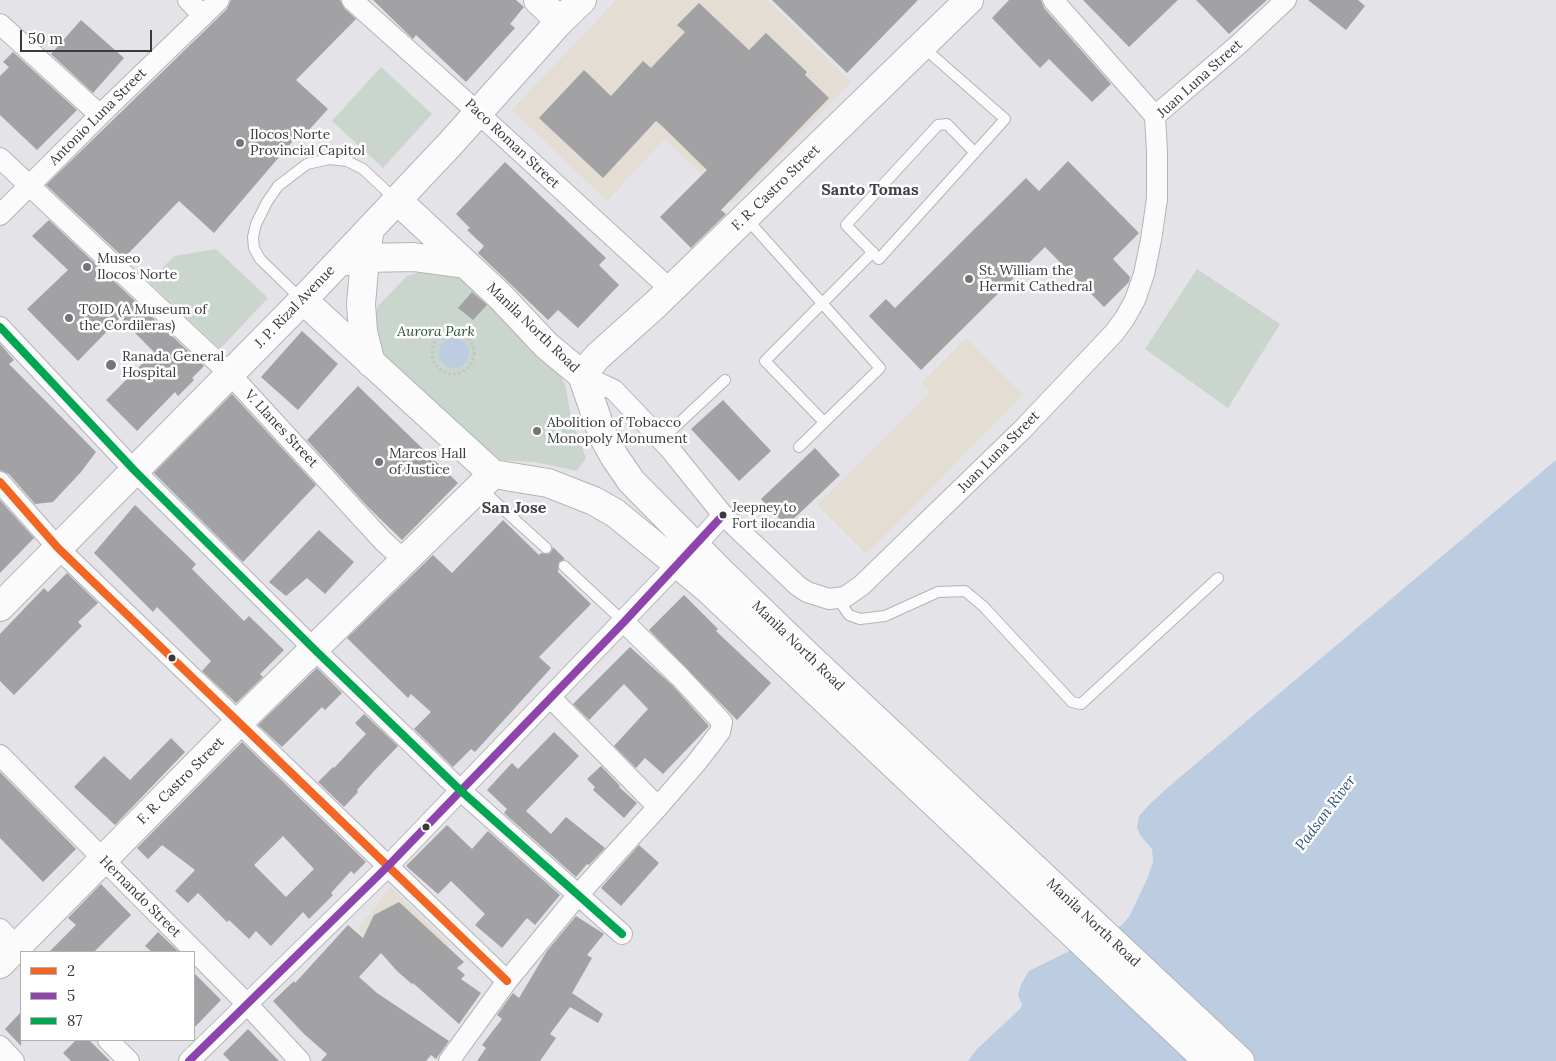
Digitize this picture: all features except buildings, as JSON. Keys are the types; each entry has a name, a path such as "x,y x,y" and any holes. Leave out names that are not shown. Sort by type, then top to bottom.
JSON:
{"main road":[{"path":"538,0 560,21"},
{"name":"J. P. Rizal Avenue","path":"0,607 303,300 560,21 582,0"},
{"name":"F. R. Castro Street","path":"582,375 597,357 671,290 969,0"},
{"name":"Manila North Road","path":"397,200 500,296 546,345 582,375 602,436 631,481 721,572 802,665 1208,1061"},
{"path":"370,229 365,258 361,304 363,332 370,362"},
{"path":"338,263 365,258 413,257 465,264"},
{"path":"303,300 370,362 486,481"},
{"name":"F. R. Castro Street","path":"10,948 103,860 240,722 486,481"},
{"name":"Manila North Road","path":"486,481 548,483 594,501 615,513 802,665 1240,1061"}],"street":[{"path":"188,0 203,16"},
{"name":"Antonio Luna Street","path":"0,215 219,0"},
{"name":"Paco Roman Street","path":"352,0 671,290"},
{"path":"1053,0 1155,116"},
{"name":"Juan Luna Street","path":"838,599 845,597 862,585 1022,430 1114,333 1135,300 1144,274 1151,240 1157,199 1155,116 1239,44 1286,0"},
{"path":"0,24 100,115"},
{"name":"V. Llanes Street","path":"0,158 230,374 383,540 404,560"},
{"path":"0,327 134,470 314,649 460,790 622,934"},
{"path":"582,375 614,390 661,440 723,515 798,586 819,596 838,599"},
{"path":"0,482 58,548 507,981"},
{"path":"698,543 723,515"},
{"path":"189,1061 388,866 668,575"},
{"path":"449,1061 507,981 577,896 697,762 720,732 722,722 624,622"},
{"path":"551,698 658,806"},
{"name":"Hernando Street","path":"0,755 194,951"},
{"name":"Hernando Street","path":"195,952 300,1061"},
{"path":"109,1041 129,1061"},
{"path":"0,1046 14,1061"}],"lane":[{"path":"923,46 1005,119 975,153 879,259 846,225 938,125 947,124 975,153"},
{"path":"303,300 260,259 254,248 256,224 267,202 278,186 307,164 329,159 347,161 362,169 397,200"},
{"path":"745,218 823,302 880,368 799,447"},
{"path":"824,422 765,361 873,252"},
{"path":"661,440 725,380"},
{"path":"486,481 546,548"},
{"path":"564,566 624,622"},
{"path":"838,599 849,615 860,619 885,616 938,592 965,591 983,606 1072,702 1081,704 1218,578"}],"path":[{"path":"447,332 461,333 467,336 472,342 474,349 472,363 462,373 447,374 441,371 433,360 433,346 436,340 447,332"}],"shaded area":[{"path":"616,0 767,0 851,82 732,203 665,139 607,201 512,110"},
{"path":"966,338 1023,395 866,554 817,505 930,392 921,383"},
{"path":"391,887 450,945 413,987 358,929"}],"green space":[{"path":"381,67 432,114 383,168 332,121"},
{"path":"216,249 268,298 220,349 149,282 174,256"},
{"path":"1197,269 1280,324 1228,408 1145,349"},
{"name":"Aurora Park","path":"420,272 467,278 559,371 566,388 571,418 586,458 577,471 534,462 498,460 481,453 378,359 374,320 378,306 407,276"}],"water":[{"path":"454,338 465,342 469,353 465,364 454,368 443,364 439,353 443,342"},
{"name":"Padsan River","path":"1556,460 1556,1061 968,1061 977,1049 1020,1009 1022,1005 1018,995 1021,984 1029,971 1122,925 1130,915 1153,862 1152,849 1140,835 1137,827 1139,816 1149,805"}],"transit line":[{"name":"87","path":"0,327 134,470 314,649 460,790 622,934"},
{"name":"2","path":"0,482 58,548 507,981"},
{"name":"5","path":"189,1061 388,866 624,622 723,515"}],"place":[{"name":"Ilocos Norte Provincial Capitol","path":"240,143"},
{"name":"Museo Ilocos Norte","path":"87,267"},
{"name":"St. William the Hermit Cathedral","path":"969,279"},
{"name":"TOID (A Museum of the Cordileras)","path":"69,318"},
{"name":"Ranada General Hospital","path":"111,365"},
{"name":"Abolition of Tobacco Monopoly Monument","path":"537,431"},
{"name":"Marcos Hall of Justice","path":"379,462"},
{"name":"Jeepney to Fort ilocandia","path":"723,515"}],"district":[{"name":"Santo Tomas","path":"870,190"},
{"name":"San Jose","path":"514,508"}]}
